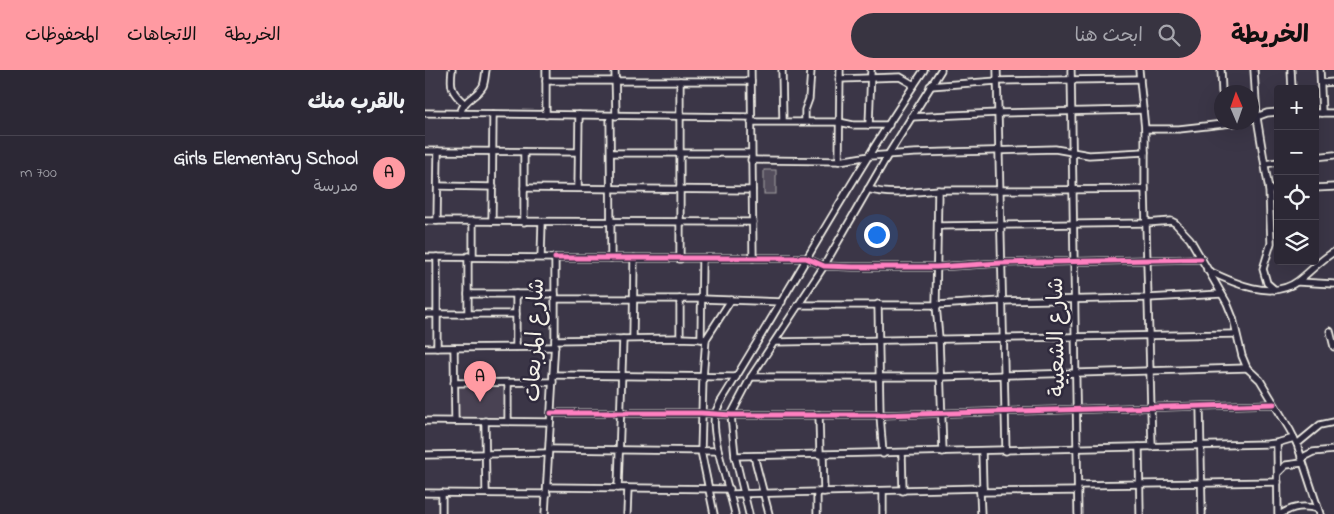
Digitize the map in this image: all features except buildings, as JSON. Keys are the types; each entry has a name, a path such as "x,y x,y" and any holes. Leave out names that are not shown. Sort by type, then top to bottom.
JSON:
{"street":[{"path":"451,70 450,86 464,103"},
{"path":"460,114 464,103 479,92 484,84 486,70"},
{"path":"546,70 546,115"},
{"path":"611,258 611,153 615,70"},
{"path":"751,70 753,258"},
{"path":"782,70 783,121"},
{"path":"805,121 811,70"},
{"path":"839,70 839,161"},
{"path":"735,514 718,451 715,414 806,258 924,70"},
{"path":"749,514 735,456 731,416 751,377 824,266 888,155 941,70"},
{"path":"997,70 1005,451"},
{"name":"شارع الشعبية","path":"1071,70 1078,514"},
{"path":"1139,70 1145,129 1152,447"},
{"path":"1221,70 1222,85"},
{"path":"1254,70 1254,85"},
{"path":"1291,70 1292,85"},
{"path":"1320,70 1322,113"},
{"path":"839,79 871,73 900,73 914,85"},
{"path":"869,125 871,73"},
{"path":"930,86 997,81 1140,79"},
{"path":"546,81 751,81"},
{"path":"680,81 680,259"},
{"path":"1321,83 1334,82"},
{"path":"911,117 1143,110"},
{"path":"1259,116 1274,112"},
{"path":"1319,113 1334,113"},
{"path":"425,114 680,117 889,125"},
{"path":"493,114 493,221"},
{"path":"578,188 579,115"},
{"path":"1145,129 1179,129 1214,125"},
{"path":"1257,130 1269,190 1271,243 1263,268 1267,283 1275,290"},
{"path":"611,153 679,153 839,161 870,156 998,150 1055,149 1089,155 1145,152"},
{"path":"425,151 578,152"},
{"path":"437,221 438,151"},
{"path":"524,152 524,222"},
{"path":"1319,157 1334,155"},
{"path":"1265,164 1274,163"},
{"path":"438,186 493,187"},
{"path":"1319,188 1334,187"},
{"path":"524,188 752,190"},
{"path":"868,190 899,194 938,190 1145,189"},
{"path":"938,190 939,226 936,305 941,376 943,452"},
{"path":"1269,190 1274,190"},
{"path":"425,221 753,222"},
{"path":"468,314 473,221"},
{"path":"939,226 1146,223 1167,221 1175,223 1190,239 1227,304 1233,318 1242,356 1247,368 1260,380 1286,420 1319,511"},
{"path":"541,257 542,222"},
{"path":"1207,270 1232,282 1275,290 1286,288 1298,282 1334,252"},
{"name":"شارع المربعات","path":"425,257 555,258 555,347 545,514"},
{"path":"437,257 437,348"},
{"path":"555,258 806,258 824,266 936,267 1001,263 1201,259"},
{"path":"633,338 634,258"},
{"path":"702,258 704,339 701,451 714,514"},
{"path":"1298,282 1334,284"},
{"path":"468,294 782,302"},
{"path":"516,294 516,347"},
{"path":"798,305 936,305 1221,294"},
{"path":"680,300 680,338"},
{"path":"704,339 731,300"},
{"path":"878,304 880,415 883,454"},
{"path":"425,314 516,314"},
{"path":"1330,331 1334,347"},
{"path":"775,342 1236,334"},
{"path":"618,488 623,339"},
{"path":"555,340 704,339"},
{"path":"425,348 555,347"},
{"path":"454,348 455,421"},
{"path":"751,377 1076,374 1247,368"},
{"path":"553,375 736,377"},
{"path":"455,384 553,382"},
{"path":"508,383 508,422"},
{"path":"551,412 715,414 731,416 880,415 1274,404"},
{"path":"1200,407 1202,514"},
{"path":"817,514 820,492 821,455 819,415"},
{"path":"425,421 551,422"},
{"path":"485,422 486,494"},
{"path":"735,456 883,454 1277,443 1295,441 1320,425 1334,422"},
{"path":"1277,443 1279,514 1296,507 1306,506 1319,511"},
{"path":"1139,447 1140,514"},
{"path":"425,454 619,450 718,451"},
{"path":"1279,473 1287,465 1301,461 1313,452 1334,450"},
{"path":"981,514 982,451"},
{"path":"902,453 903,490"},
{"path":"754,456 769,514"},
{"path":"425,493 486,494 618,488 708,488 744,494 1078,488 1139,484 1278,482"},
{"path":"627,514 628,488"},
{"path":"883,491 883,514"},
{"path":"442,493 442,514"}],"shaded area":[{"path":"764,170 776,170 776,194 764,194"},
{"path":"457,384 503,385 503,419 457,419"}],"cycle path":[{"path":"555,258 806,258 824,266 853,267 936,267 1001,263 1201,259"},
{"path":"551,413 880,415 1274,404"}],"place":[{"name":"Girls Elementary School","path":"480,402"}]}
